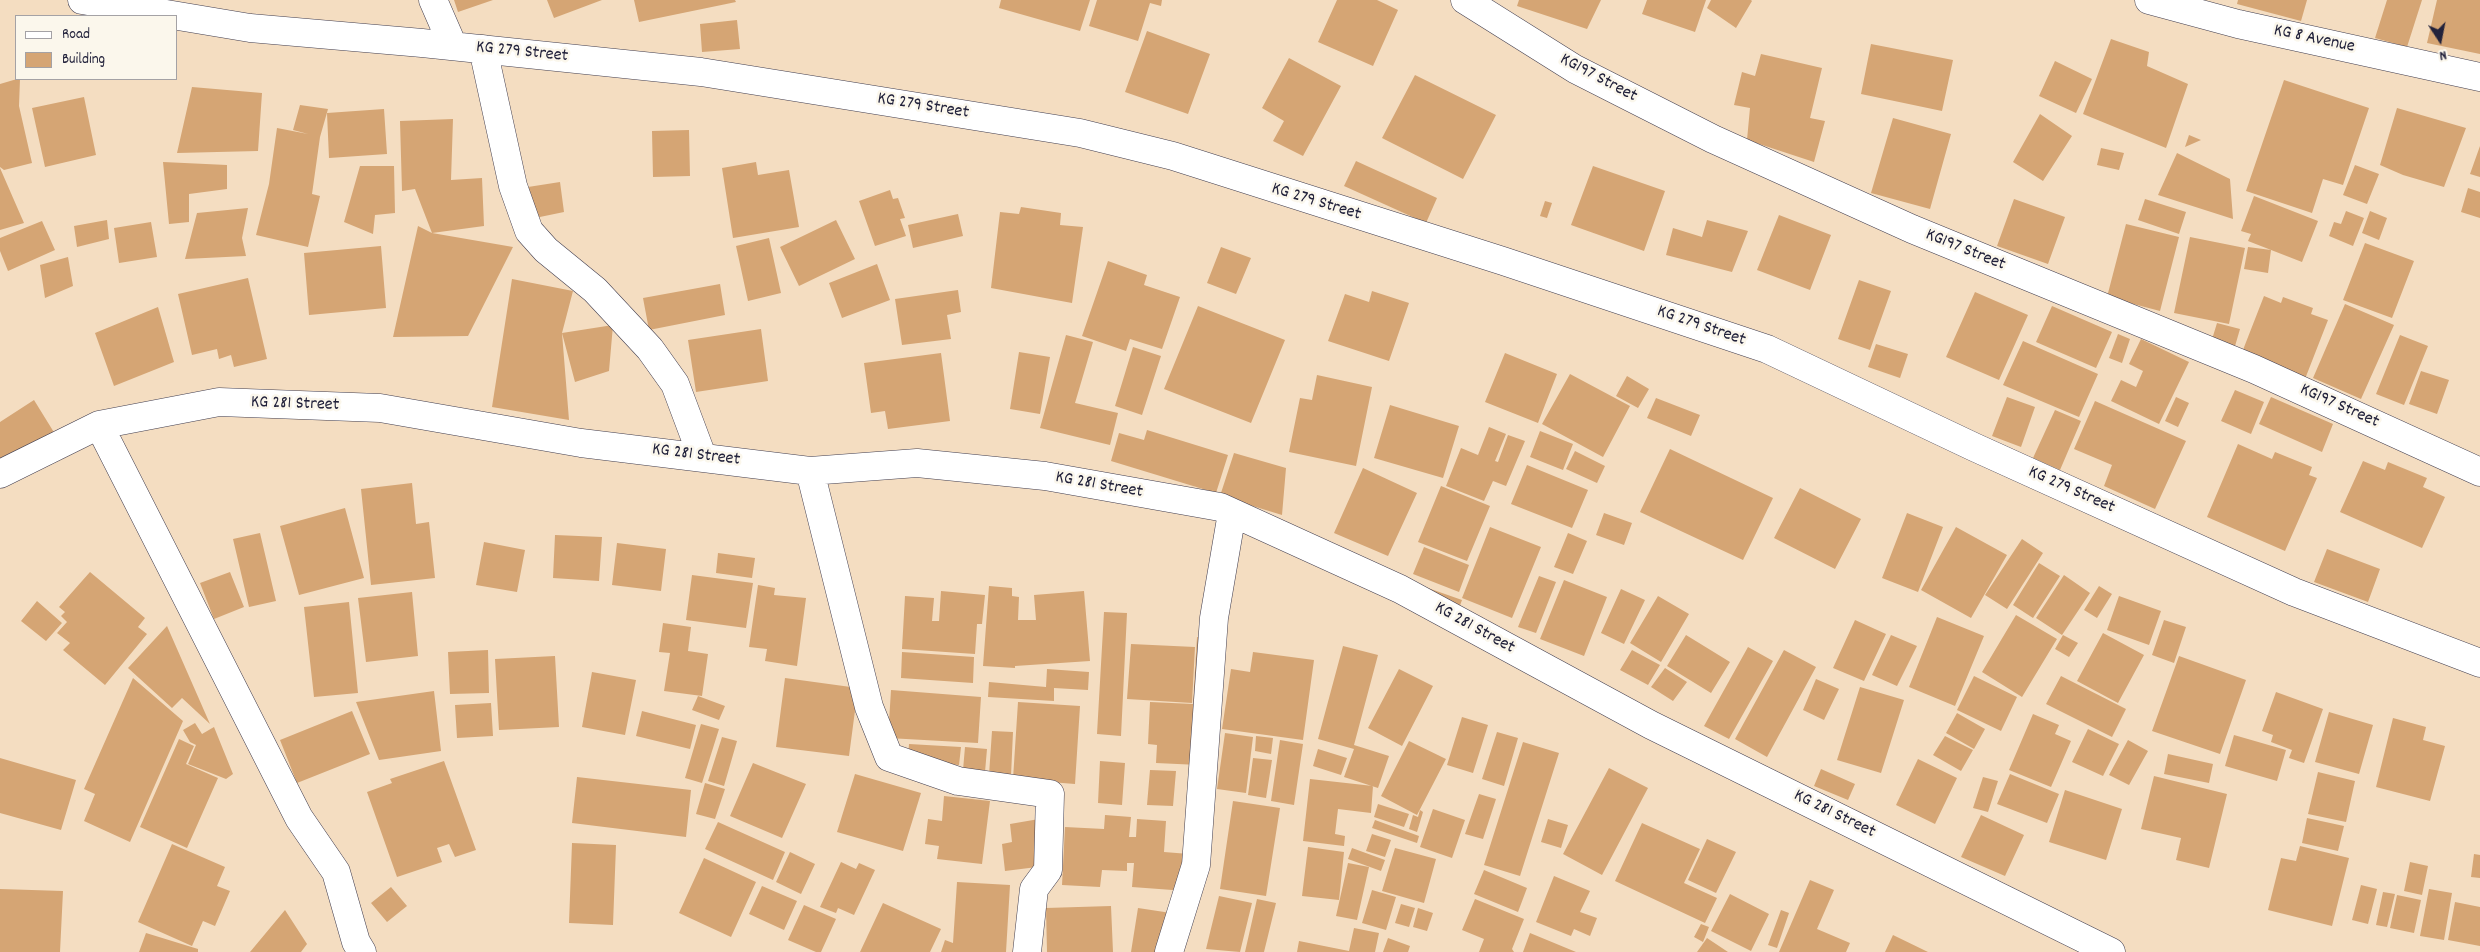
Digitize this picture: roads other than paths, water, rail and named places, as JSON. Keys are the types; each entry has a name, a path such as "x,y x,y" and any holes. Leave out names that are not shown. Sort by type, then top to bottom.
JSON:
{"street":[{"name":"KG 279 Street","path":"82,0 172,15"},
{"path":"433,0 453,46"},
{"name":"KG197 Street","path":"1465,0 1575,69 1713,139 1912,229 2254,369 2478,464"},
{"name":"KG 8 Avenue","path":"2149,0 2238,24 2480,77"},
{"name":"KG 279 Street","path":"178,16 250,28 484,49 701,72 1080,133 1173,156 1504,261 1767,349 1974,447 2294,592 2480,663"},
{"path":"484,49 513,186 529,231 546,250 595,290 650,349 675,384 702,456"},
{"name":"KG 281 Street","path":"0,474 99,425 219,402 380,408 580,443 810,470 917,463 1045,476 1220,507 1400,589 1651,725 2111,952"},
{"path":"99,425 299,818 336,872 356,942 362,952"},
{"path":"810,470 869,706 889,756 958,781 1050,794 1048,870 1034,889 1027,952"},
{"path":"1169,952 1196,865 1214,618 1232,513"}]}
